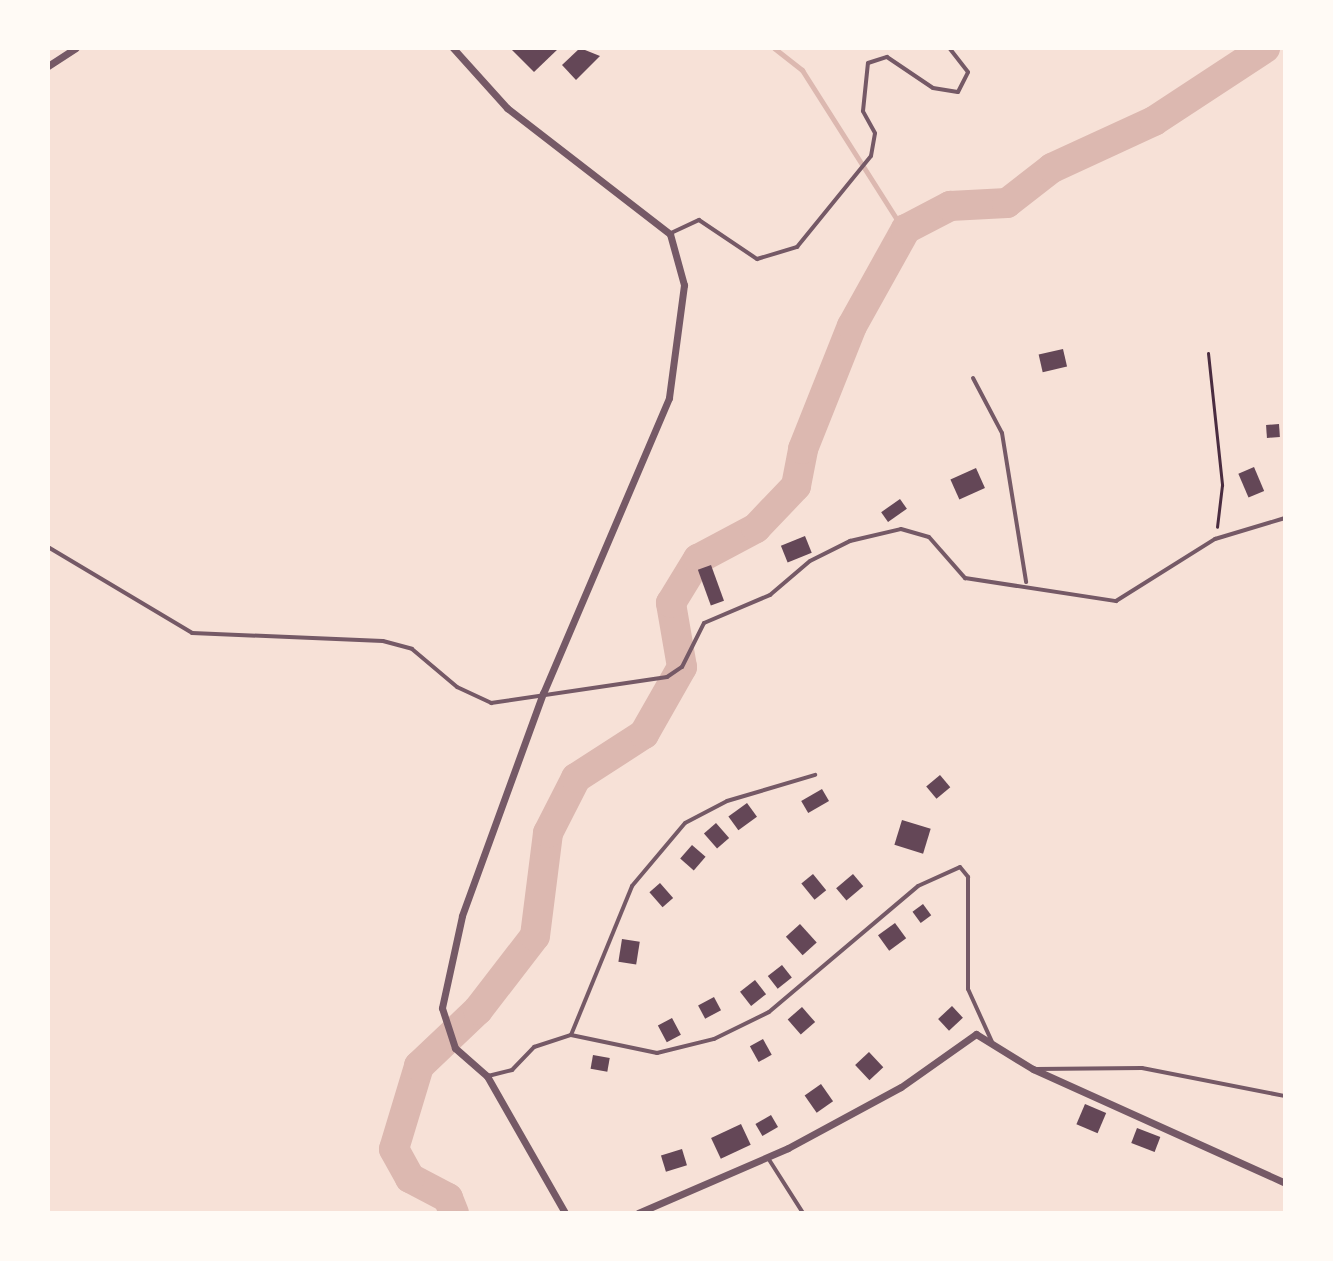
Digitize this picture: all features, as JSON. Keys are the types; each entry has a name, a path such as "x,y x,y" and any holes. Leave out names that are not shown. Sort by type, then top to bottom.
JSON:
{"street":[{"path":"48,66 76,48"},
{"path":"453,48 507,108 670,234 684,285 669,398 543,693 462,916 443,1026 455,1048 487,1076 565,1213"},
{"path":"638,1213 768,1157 901,1087 963,1037 976,1034 1033,1069 1285,1183"}],"lane":[{"path":"670,234 699,220 757,259 797,247 871,156 875,133 863,111 868,63 887,57 933,88 958,92 968,72 949,48"},
{"path":"973,378 1002,433 1026,583"},
{"path":"48,547 192,633 383,641 412,649 474,698 491,703 667,677 682,667 704,623 770,595 810,561 850,541 901,529 929,537 965,578 1026,583 1126,600 1215,539 1285,518"},
{"path":"571,1035 632,886 685,823 727,801 815,775"},
{"path":"487,1076 512,1070 534,1047 571,1035 657,1053 714,1039 769,1012 918,886 960,867 968,877 968,989 994,1046"},
{"path":"1033,1069 1142,1068 1285,1096"},
{"path":"768,1157 803,1213"}],"path":[{"path":"1208,353 1222,485 1215,539"}],"building":[{"path":"510,48 559,48 534,72"},
{"path":"580,48 600,56 576,80 562,65"},
{"path":"1063,349 1067,367 1043,372 1039,355"},
{"path":"1279,424 1280,437 1267,438 1266,425"},
{"path":"1254,467 1264,491 1249,498 1238,474"},
{"path":"976,468 985,488 959,499 950,479"},
{"path":"900,499 907,509 888,522 881,512"},
{"path":"805,536 812,553 788,562 781,546"},
{"path":"711,565 724,601 711,605 698,570"},
{"path":"940,775 950,787 936,799 926,787"},
{"path":"822,789 829,801 808,813 801,801"},
{"path":"747,803 757,817 738,830 728,817"},
{"path":"902,820 931,829 923,854 894,845"},
{"path":"716,823 729,838 717,849 704,833"},
{"path":"692,845 706,857 694,870 680,859"},
{"path":"813,874 826,890 815,900 801,883"},
{"path":"853,874 863,886 846,900 836,888"},
{"path":"660,883 673,898 663,907 649,892"},
{"path":"923,904 931,915 921,923 912,912"},
{"path":"895,923 906,938 889,951 878,935"},
{"path":"800,924 817,943 803,955 786,937"},
{"path":"622,939 640,942 636,965 618,962"},
{"path":"782,965 792,978 778,989 768,976"},
{"path":"755,980 766,994 751,1006 740,992"},
{"path":"714,997 721,1010 705,1019 698,1005"},
{"path":"952,1006 963,1018 949,1031 938,1019"},
{"path":"802,1007 815,1022 801,1035 788,1019"},
{"path":"672,1018 681,1035 667,1042 658,1026"},
{"path":"763,1039 772,1055 759,1062 750,1046"},
{"path":"869,1052 883,1067 869,1080 855,1065"},
{"path":"593,1055 610,1058 607,1072 591,1069"},
{"path":"821,1084 833,1101 817,1113 805,1095"},
{"path":"1085,1104 1106,1113 1098,1133 1076,1124"},
{"path":"771,1115 778,1127 762,1136 755,1124"},
{"path":"741,1124 751,1145 721,1159 711,1138"},
{"path":"1137,1128 1160,1137 1155,1152 1131,1143"},
{"path":"682,1149 687,1165 666,1172 661,1155"}],"waterway":[{"path":"774,48 802,70 904,231"},
{"path":"454,1213 448,1198 410,1178 394,1149 419,1066 478,1010 535,936 548,833 576,778 644,734 682,667 671,603 698,559 756,528 796,486 803,449 852,326 906,229 950,206 1007,203 1052,168 1154,121 1265,48"}]}
